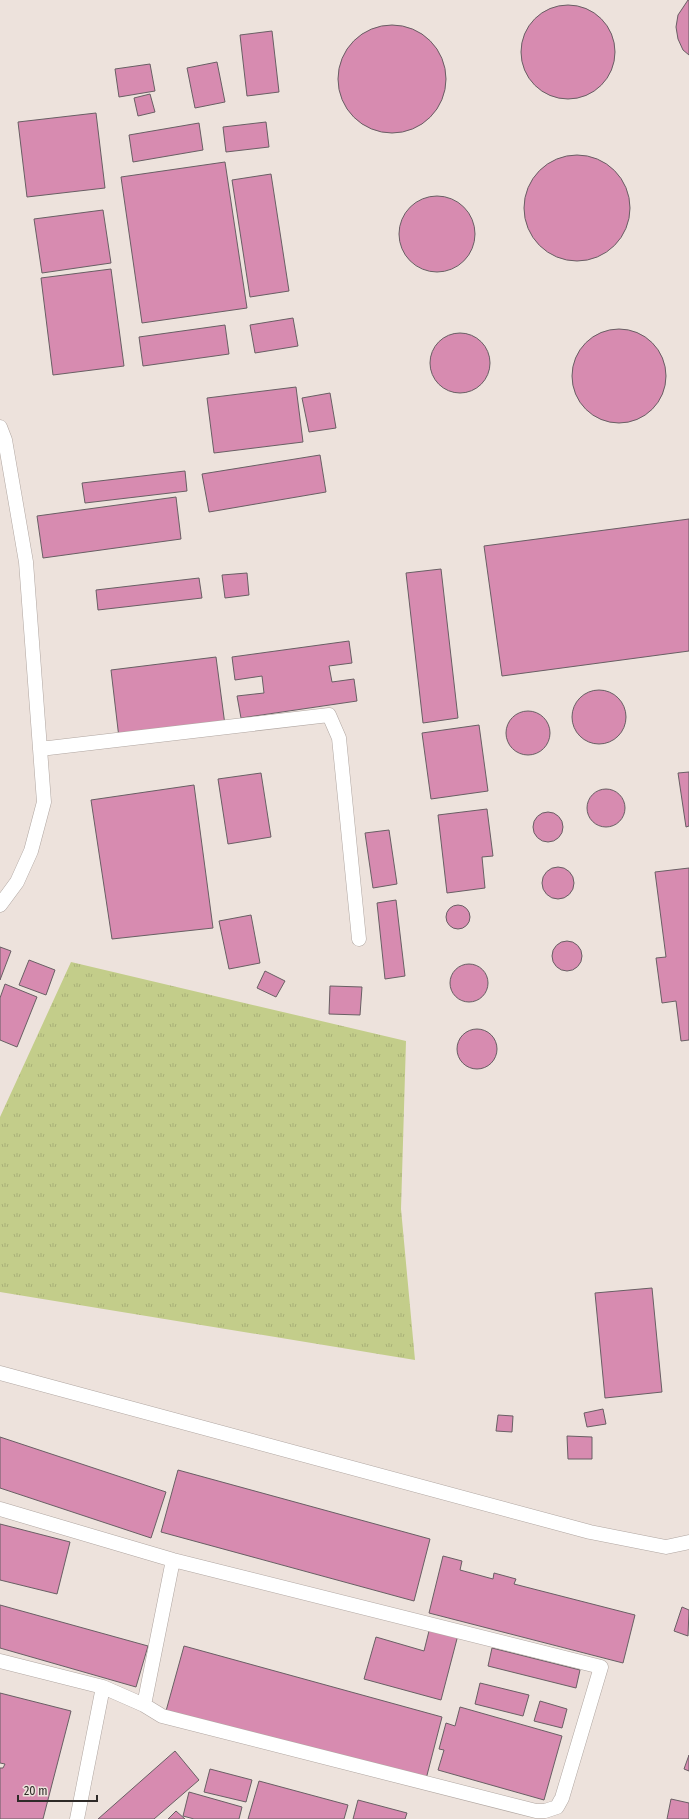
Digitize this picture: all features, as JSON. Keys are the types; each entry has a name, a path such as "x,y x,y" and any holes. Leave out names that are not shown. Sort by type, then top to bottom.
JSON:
{"lane":[{"path":"0,427 5,440 26,562 44,802 28,857 17,882 0,905"},
{"path":"40,749 329,715 340,738 358,939"},
{"path":"0,1372 590,1532 666,1547 689,1543"},
{"path":"0,1509 173,1560 601,1668 562,1798 557,1807 545,1811 536,1811 162,1716 144,1705 103,1687 0,1661"},
{"path":"144,1705 173,1560"},
{"path":"77,1819 103,1687"}],"green space":[{"path":"71,962 406,1041 401,1209 415,1360 0,1292 0,1117"}],"building":[{"path":"688,0 689,55 683,50 678,39 676,27 678,15"},
{"path":"559,5 577,5 586,8 602,18 612,34 615,43 615,61 612,70 602,86 586,96 577,99 559,99 550,96 534,86 524,70 521,61 521,43 524,34 534,18 550,8"},
{"path":"392,25 413,29 430,41 442,58 446,79 442,100 430,117 413,129 392,133 371,129 354,117 342,100 338,79 342,58 354,41 371,29"},
{"path":"272,31 279,92 247,96 240,35"},
{"path":"217,62 225,102 195,108 187,68"},
{"path":"150,64 155,91 119,97 115,69"},
{"path":"150,94 155,112 138,116 134,98"},
{"path":"96,113 105,188 27,197 18,122"},
{"path":"266,122 269,147 226,152 223,127"},
{"path":"199,123 203,150 133,162 129,135"},
{"path":"577,155 597,159 615,170 626,188 630,208 626,228 615,246 597,257 577,261 557,257 539,246 528,228 524,208 528,188 539,170 557,159"},
{"path":"225,162 247,308 142,323 121,177"},
{"path":"271,174 289,291 250,297 232,180"},
{"path":"437,196 451,199 464,207 472,220 475,234 472,248 464,261 451,269 437,272 423,269 410,261 402,248 399,234 402,220 410,207 423,199"},
{"path":"103,210 111,263 42,273 34,219"},
{"path":"111,269 124,366 53,375 41,278"},
{"path":"293,318 298,346 255,353 250,325"},
{"path":"225,325 229,354 143,366 139,337"},
{"path":"619,329 637,333 652,343 662,358 666,376 662,394 652,409 637,419 619,423 601,419 586,409 576,394 572,376 576,358 586,343 601,333"},
{"path":"460,333 476,338 481,342 485,347 490,363 485,379 481,384 476,388 460,393 444,388 439,384 435,379 430,363 435,347 439,342 444,338"},
{"path":"296,387 303,442 214,453 207,398"},
{"path":"330,393 336,428 309,432 302,398"},
{"path":"320,455 326,492 209,512 202,474"},
{"path":"185,471 187,491 85,503 82,483"},
{"path":"176,497 181,539 43,558 37,516"},
{"path":"689,519 689,651 502,676 484,546"},
{"path":"441,569 458,718 423,723 406,573"},
{"path":"247,573 249,595 225,598 222,575"},
{"path":"199,578 202,598 98,610 96,590"},
{"path":"349,641 352,663 329,666 332,682 354,679 357,701 241,718 237,696 264,693 262,676 235,680 232,657"},
{"path":"216,657 225,725 119,738 111,670"},
{"path":"599,690 609,692 618,698 624,707 626,717 624,727 618,736 609,742 599,744 589,742 580,736 574,727 572,717 574,707 580,698 589,692"},
{"path":"524,711 532,711 544,717 550,729 550,737 544,749 532,755 524,755 512,749 506,737 506,729 512,717"},
{"path":"479,725 488,791 431,799 422,733"},
{"path":"689,772 689,826 686,827 678,773"},
{"path":"261,773 271,837 228,844 218,779"},
{"path":"194,785 213,928 112,939 91,800"},
{"path":"602,789 610,789 620,794 624,801 624,815 620,822 610,827 602,827 592,822 590,819 587,812 587,804 592,794 595,792"},
{"path":"487,809 493,856 482,857 485,888 447,893 438,815"},
{"path":"548,812 554,813 562,821 562,833 554,841 548,842 542,841 534,833 533,827 534,821 542,813"},
{"path":"389,830 397,884 373,888 365,833"},
{"path":"555,867 561,867 570,871 574,883 570,895 561,899 555,899 546,895 542,886 542,880 546,871"},
{"path":"689,868 689,1040 681,1041 676,1001 662,1003 656,958 666,957 655,872"},
{"path":"396,900 405,976 385,979 377,903"},
{"path":"458,905 467,908 470,917 467,926 458,929 449,926 446,917 449,908"},
{"path":"251,915 260,963 229,969 219,921"},
{"path":"567,941 578,945 582,956 578,967 567,971 556,967 552,956 556,945"},
{"path":"0,947 11,951 0,980"},
{"path":"29,960 55,970 46,995 19,985"},
{"path":"465,964 473,964 483,969 487,976 487,990 483,997 473,1002 465,1002 455,997 453,994 450,987 450,979 455,969 458,967"},
{"path":"265,971 285,981 276,997 257,988"},
{"path":"5,984 37,997 17,1047 0,1040 0,998"},
{"path":"330,986 362,987 360,1015 329,1014"},
{"path":"473,1029 481,1029 488,1032 494,1038 497,1049 494,1060 488,1066 481,1069 473,1069 466,1066 460,1060 457,1053 457,1045 460,1038 466,1032"},
{"path":"652,1288 662,1392 605,1398 595,1293"},
{"path":"603,1409 606,1424 587,1427 584,1413"},
{"path":"498,1415 513,1416 512,1432 496,1431"},
{"path":"567,1436 592,1437 592,1459 568,1459"},
{"path":"0,1437 166,1492 151,1538 0,1488"},
{"path":"178,1470 430,1539 414,1601 161,1532"},
{"path":"0,1524 70,1542 57,1594 0,1580"},
{"path":"443,1556 462,1561 460,1570 493,1579 494,1573 516,1579 514,1584 635,1615 623,1663 429,1613"},
{"path":"0,1605 148,1646 136,1687 0,1648"},
{"path":"682,1607 689,1610 688,1636 674,1631"},
{"path":"430,1627 458,1635 441,1700 364,1679 376,1637 424,1651"},
{"path":"184,1646 442,1717 425,1783 166,1711"},
{"path":"492,1648 580,1670 576,1688 488,1666"},
{"path":"480,1683 529,1695 523,1716 475,1704"},
{"path":"0,1693 71,1711 43,1819 0,1819 0,1768 3,1768 5,1764 0,1763"},
{"path":"540,1701 567,1709 562,1728 534,1721"},
{"path":"460,1707 562,1736 544,1800 438,1770 444,1750 439,1749 446,1723 455,1726"},
{"path":"175,1751 199,1780 154,1819 98,1819"},
{"path":"689,1755 689,1771 684,1769"},
{"path":"210,1769 252,1780 246,1802 204,1792"},
{"path":"259,1781 348,1805 344,1819 248,1819"},
{"path":"189,1792 242,1807 239,1819 194,1819 183,1816"},
{"path":"671,1799 689,1803 689,1819 667,1819"},
{"path":"358,1800 407,1813 405,1819 353,1819"},
{"path":"176,1811 185,1819 168,1819"}]}
